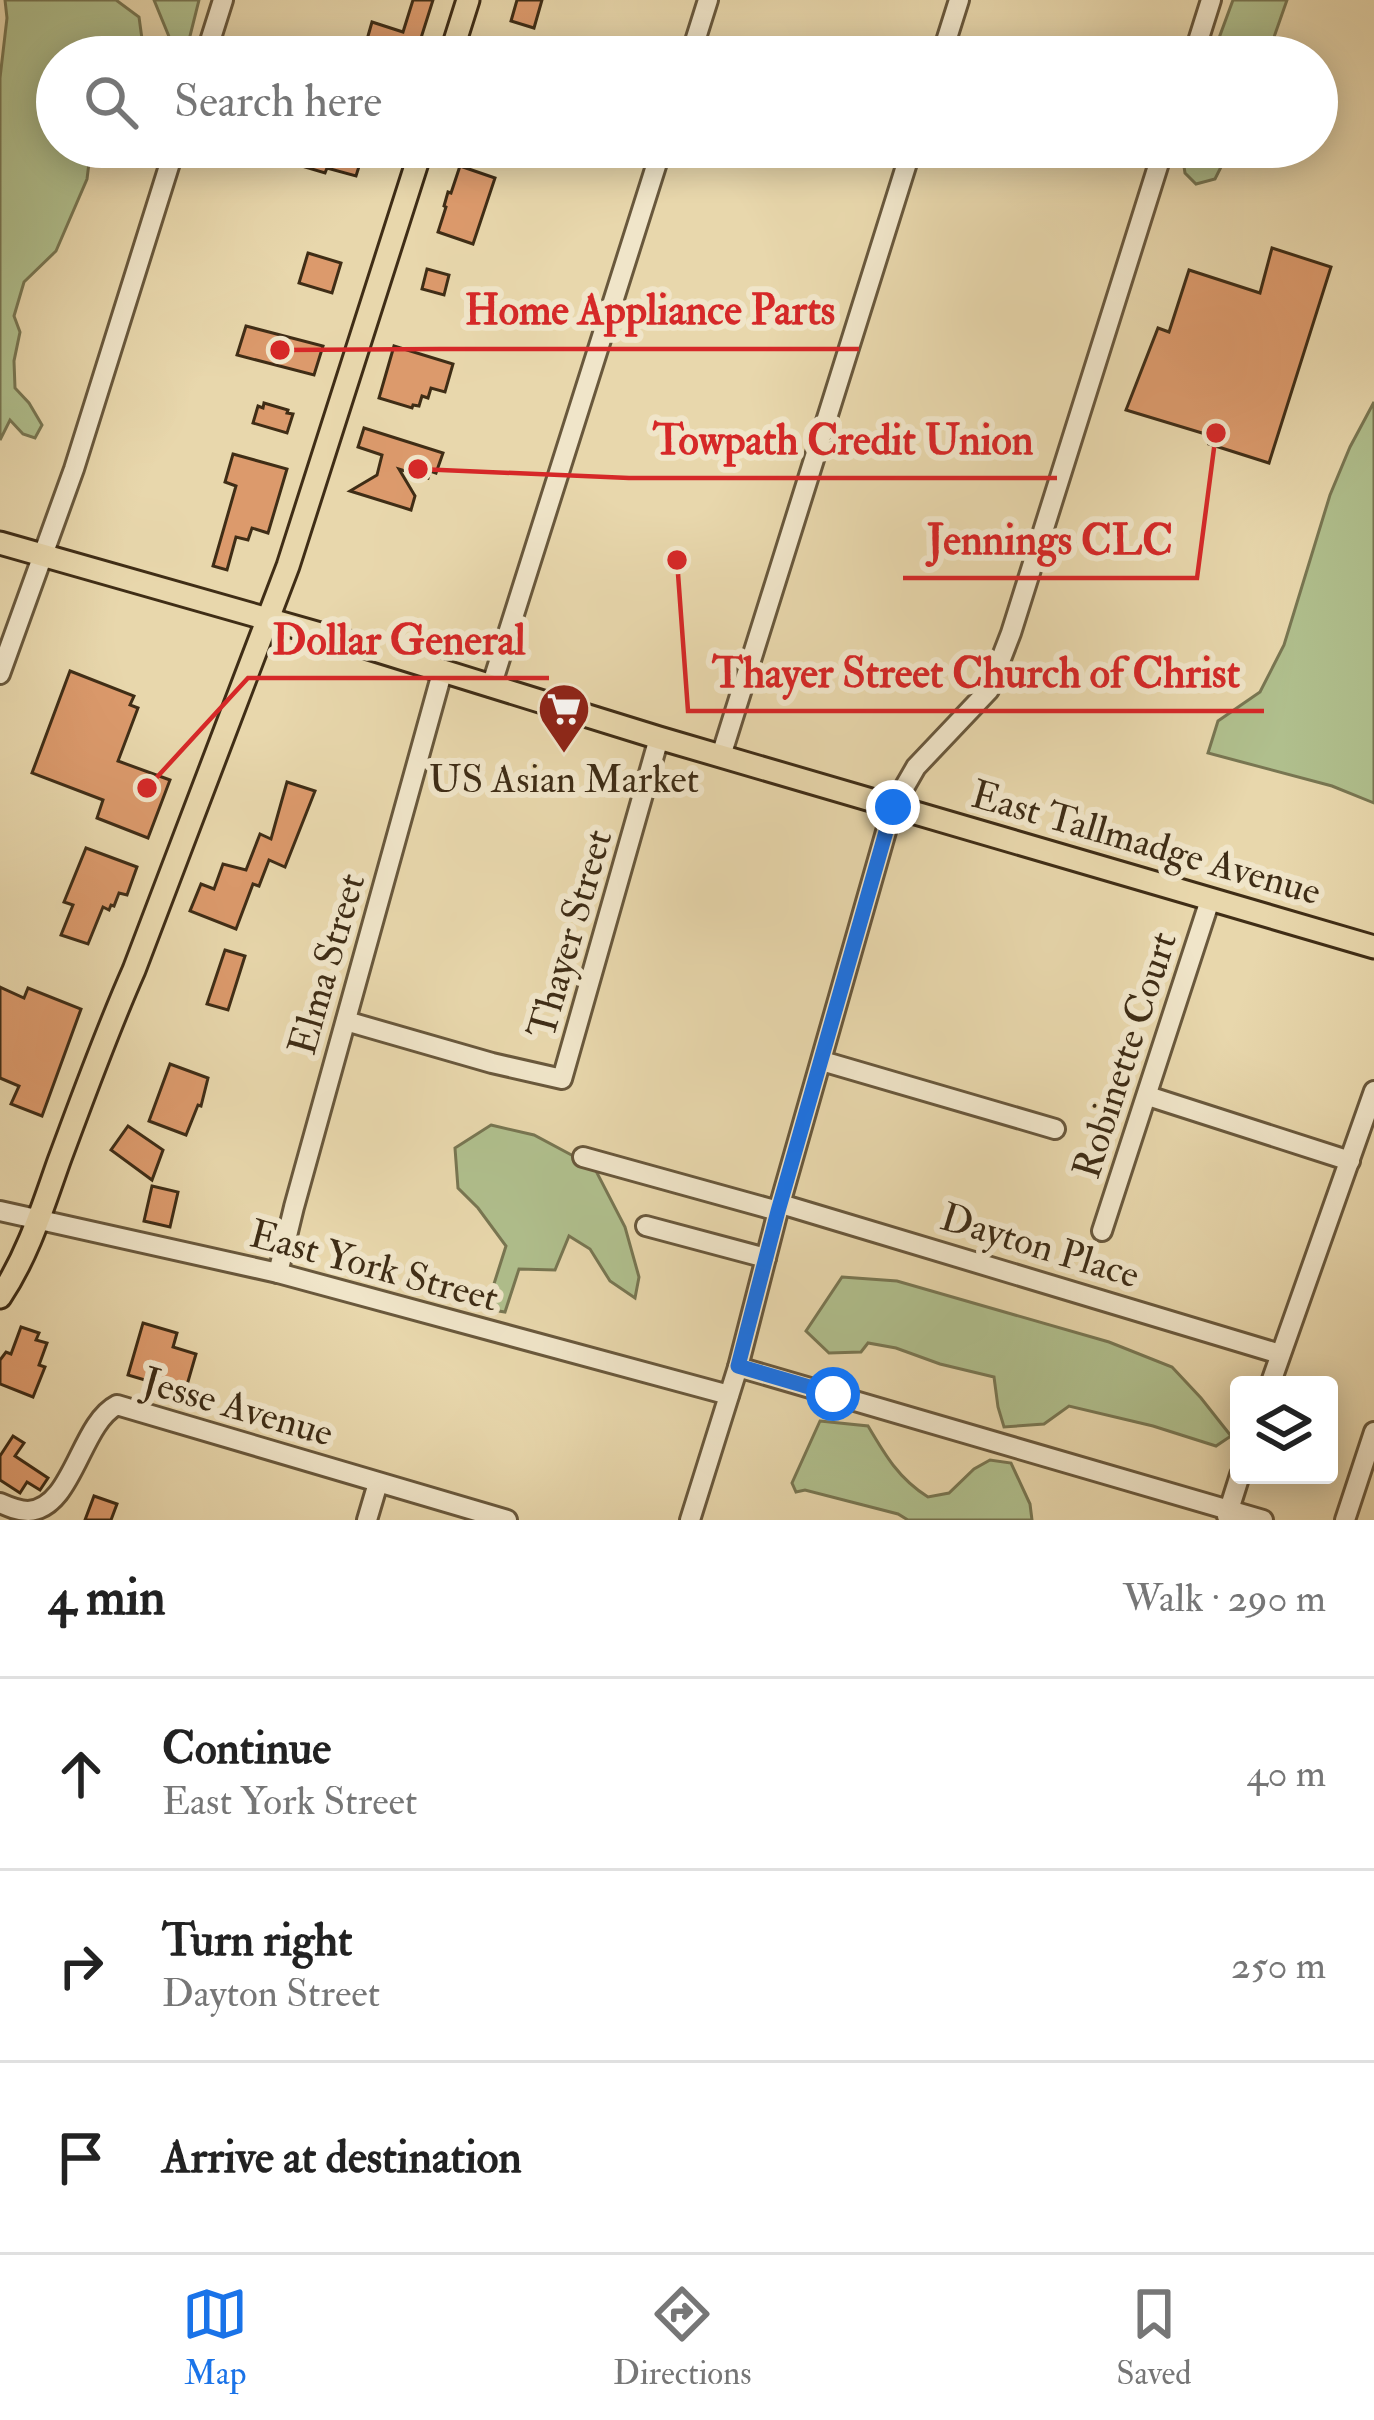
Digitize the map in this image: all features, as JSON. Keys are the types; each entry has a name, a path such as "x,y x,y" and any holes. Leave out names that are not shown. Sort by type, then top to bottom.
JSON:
{"main road":[{"path":"457,36 468,0"},
{"path":"0,1297 39,1221 114,1014 269,620 415,168"},
{"name":"East Tallmadge Avenue","path":"0,543 1374,947"}],"street":[{"path":"212,36 223,0"},
{"path":"697,36 708,0"},
{"path":"948,36 959,0"},
{"path":"1200,36 1211,0"},
{"path":"0,674 44,556 168,168"},
{"path":"491,687 655,168"},
{"path":"721,756 905,168"},
{"path":"690,1520 738,1366 893,807 916,767 989,690 1157,168"},
{"name":"Elma Street","path":"278,1273 442,673"},
{"name":"Thayer Street","path":"346,1021 562,1079 659,738"},
{"name":"Robinette Court","path":"1102,1231 1210,899"},
{"path":"821,1061 1054,1129"},
{"path":"1273,1376 1374,1091"},
{"path":"1148,1096 1350,1161"},
{"name":"Dayton Place","path":"583,1157 780,1207 1280,1354"},
{"name":"East York Street","path":"0,1211 278,1273 729,1395"},
{"path":"646,1226 766,1258"},
{"path":"738,1366 1228,1515 1263,1520"},
{"name":"Jesse Avenue","path":"0,1503 32,1511 48,1504 103,1412 117,1405 507,1520"},
{"path":"1345,1520 1374,1432"},
{"path":"367,1520 378,1483"},
{"path":"1228,1515 1237,1484"}],"green space":[{"path":"5,0 116,0 139,17 142,36 36,36 36,168 88,168 56,251 24,282 14,316 20,332 15,388 42,425 35,438 23,434 10,420 0,440 0,78"},
{"path":"154,0 199,0 190,36 169,36"},
{"path":"1233,0 1287,0 1274,36 1220,36"},
{"path":"1184,168 1220,168 1215,179 1196,184"},
{"path":"1374,402 1374,803 1332,786 1208,753 1218,721 1260,692 1284,645 1330,495"},
{"path":"491,1125 534,1135 594,1167 625,1227 639,1277 635,1298 610,1281 590,1249 569,1236 555,1270 519,1269 505,1312 486,1309 506,1246 458,1188 455,1148"},
{"path":"842,1277 897,1281 1109,1342 1172,1367 1230,1437 1216,1446 1069,1406 1044,1424 1004,1427 994,1377 868,1343 861,1352 829,1353 806,1331"},
{"path":"820,1421 868,1426 901,1474 928,1497 949,1493 990,1460 1011,1463 1030,1504 1032,1520 908,1520 805,1490 796,1492 792,1483"}],"building":[{"path":"413,0 433,0 422,36 368,36 372,22 403,32"},
{"path":"517,0 542,0 534,28 511,21"},
{"path":"327,168 359,168 356,176"},
{"path":"459,168 495,178 473,244 438,232"},
{"path":"1272,248 1331,267 1269,463 1209,444 1212,436 1126,410 1158,328 1169,332 1189,270 1260,293"},
{"path":"308,253 341,263 332,293 299,283"},
{"path":"427,269 449,275 444,295 422,289"},
{"path":"246,326 323,346 314,375 237,355"},
{"path":"394,346 453,364 445,392 431,388 428,398 422,396 419,406 412,408 379,398"},
{"path":"264,403 293,414 287,433 253,423 258,406 263,408"},
{"path":"364,428 443,453 436,473 430,471 428,478 399,469 415,496 411,510 350,491 377,475 382,455 358,447"},
{"path":"233,454 287,469 268,533 252,528 248,540 236,537 227,570 213,566 236,486 225,482"},
{"path":"70,671 134,696 130,705 138,708 118,761 170,780 148,838 97,818 103,800 32,773"},
{"path":"287,782 315,791 285,867 269,860 259,886 253,884 236,929 190,911 201,884 214,889 223,864 246,870 260,834 271,839"},
{"path":"86,848 137,867 127,895 119,893 109,910 103,907 88,944 61,935 73,905 64,902"},
{"path":"225,950 245,956 228,1010 207,1004"},
{"path":"0,987 24,998 28,988 81,1009 42,1116 11,1104 19,1086 0,1078"},
{"path":"170,1064 208,1078 186,1135 149,1121"},
{"path":"128,1126 163,1150 152,1180 111,1150"},
{"path":"152,1186 178,1192 170,1227 144,1221"},
{"path":"143,1323 177,1333 173,1347 196,1354 185,1392 128,1375"},
{"path":"21,1327 39,1333 36,1340 47,1343 39,1365 45,1367 33,1397 0,1384 0,1360 6,1352 11,1354"},
{"path":"13,1436 24,1443 15,1456 48,1478 40,1490 27,1482 20,1493 0,1480 0,1456"},
{"path":"94,1496 117,1504 111,1520 85,1520"}],"place":[{"name":"Home Appliance Parts","path":"280,350"},
{"name":"Jennings CLC","path":"1216,433"},
{"name":"Towpath Credit Union","path":"418,469"},
{"name":"Thayer Street Church of Christ","path":"677,560"},
{"name":"US Asian Market","path":"564,755"},
{"name":"Dollar General","path":"147,788"}],"route":[{"path":"833,1394 738,1366 893,807"}]}
